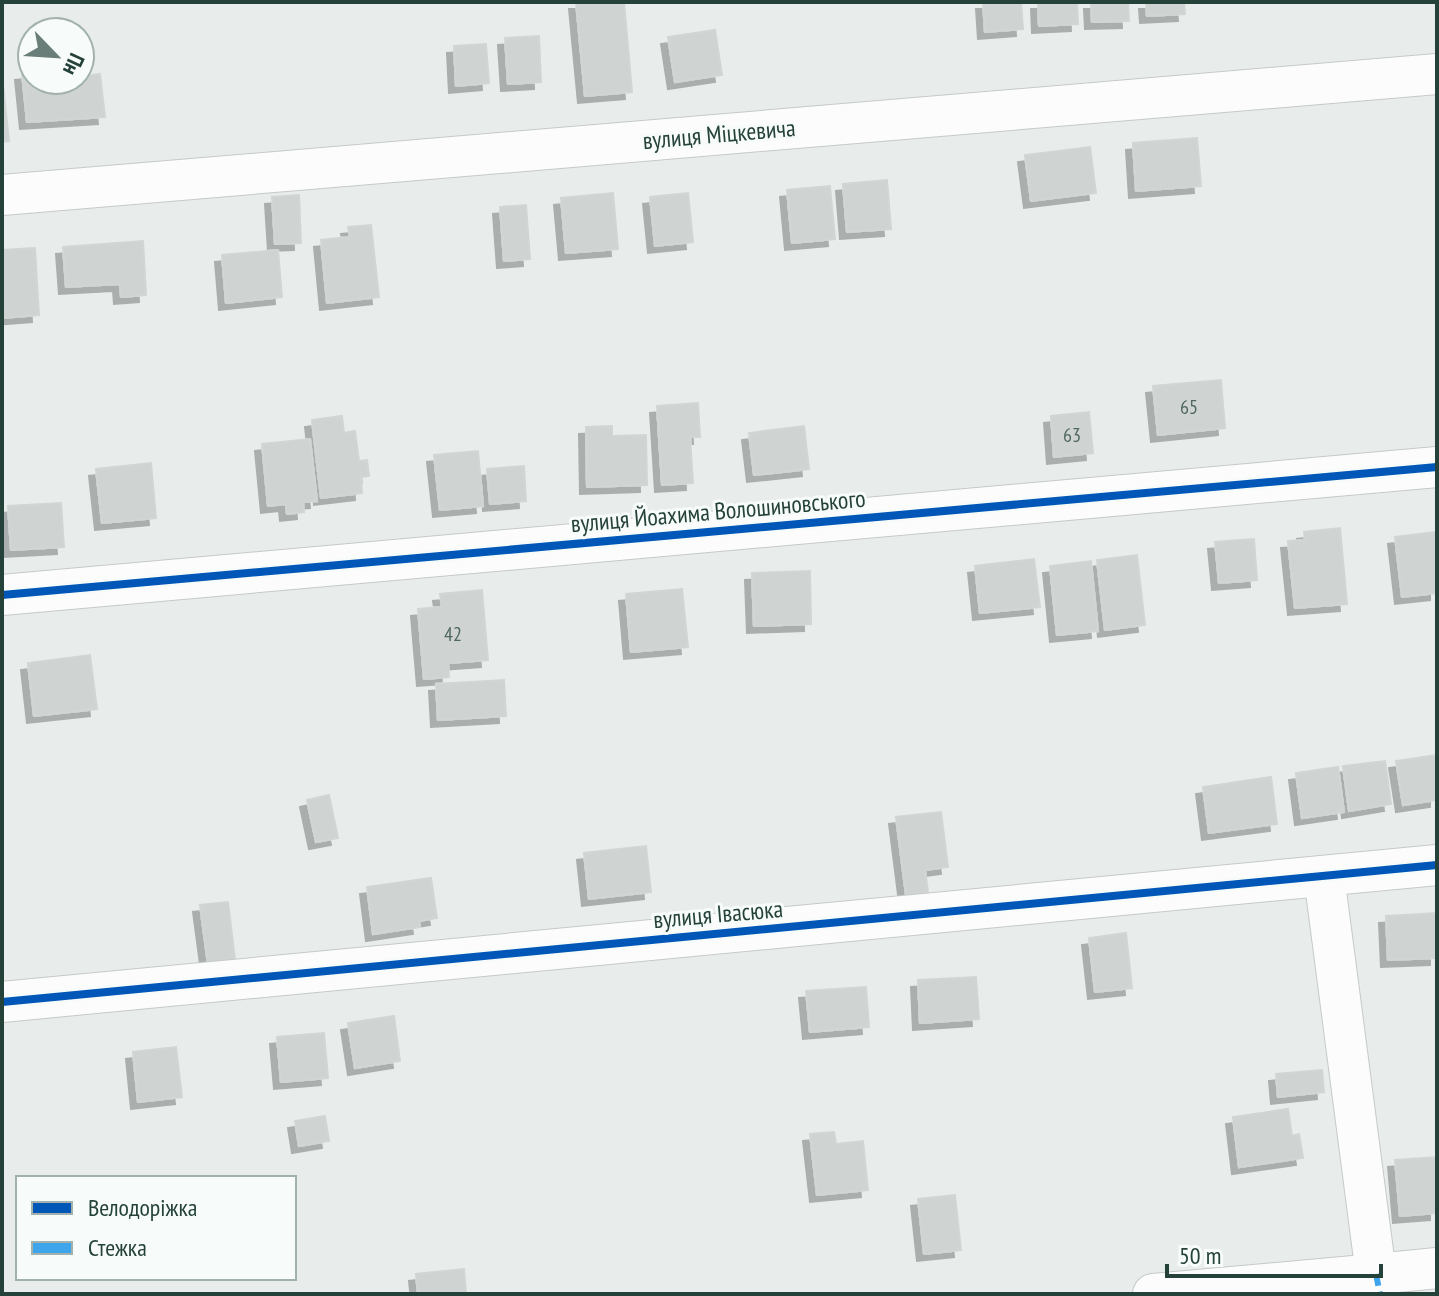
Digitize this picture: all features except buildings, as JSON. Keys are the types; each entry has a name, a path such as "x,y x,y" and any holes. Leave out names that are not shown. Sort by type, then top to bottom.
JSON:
{"street":[{"name":"вулиця Міцкевича","path":"2,195 1437,74"},
{"name":"вулиця Йоахима Волошиновського","path":"2,595 1437,467"},
{"name":"вулиця Івасюка","path":"2,1002 1437,865"},
{"path":"1324,876 1376,1274"},
{"path":"1153,1294 1437,1268"}],"marked path":[{"path":"1376,1274 1380,1294"}],"cycle path":[{"path":"2,595 1437,467"},
{"path":"2,1002 1437,865"}]}
